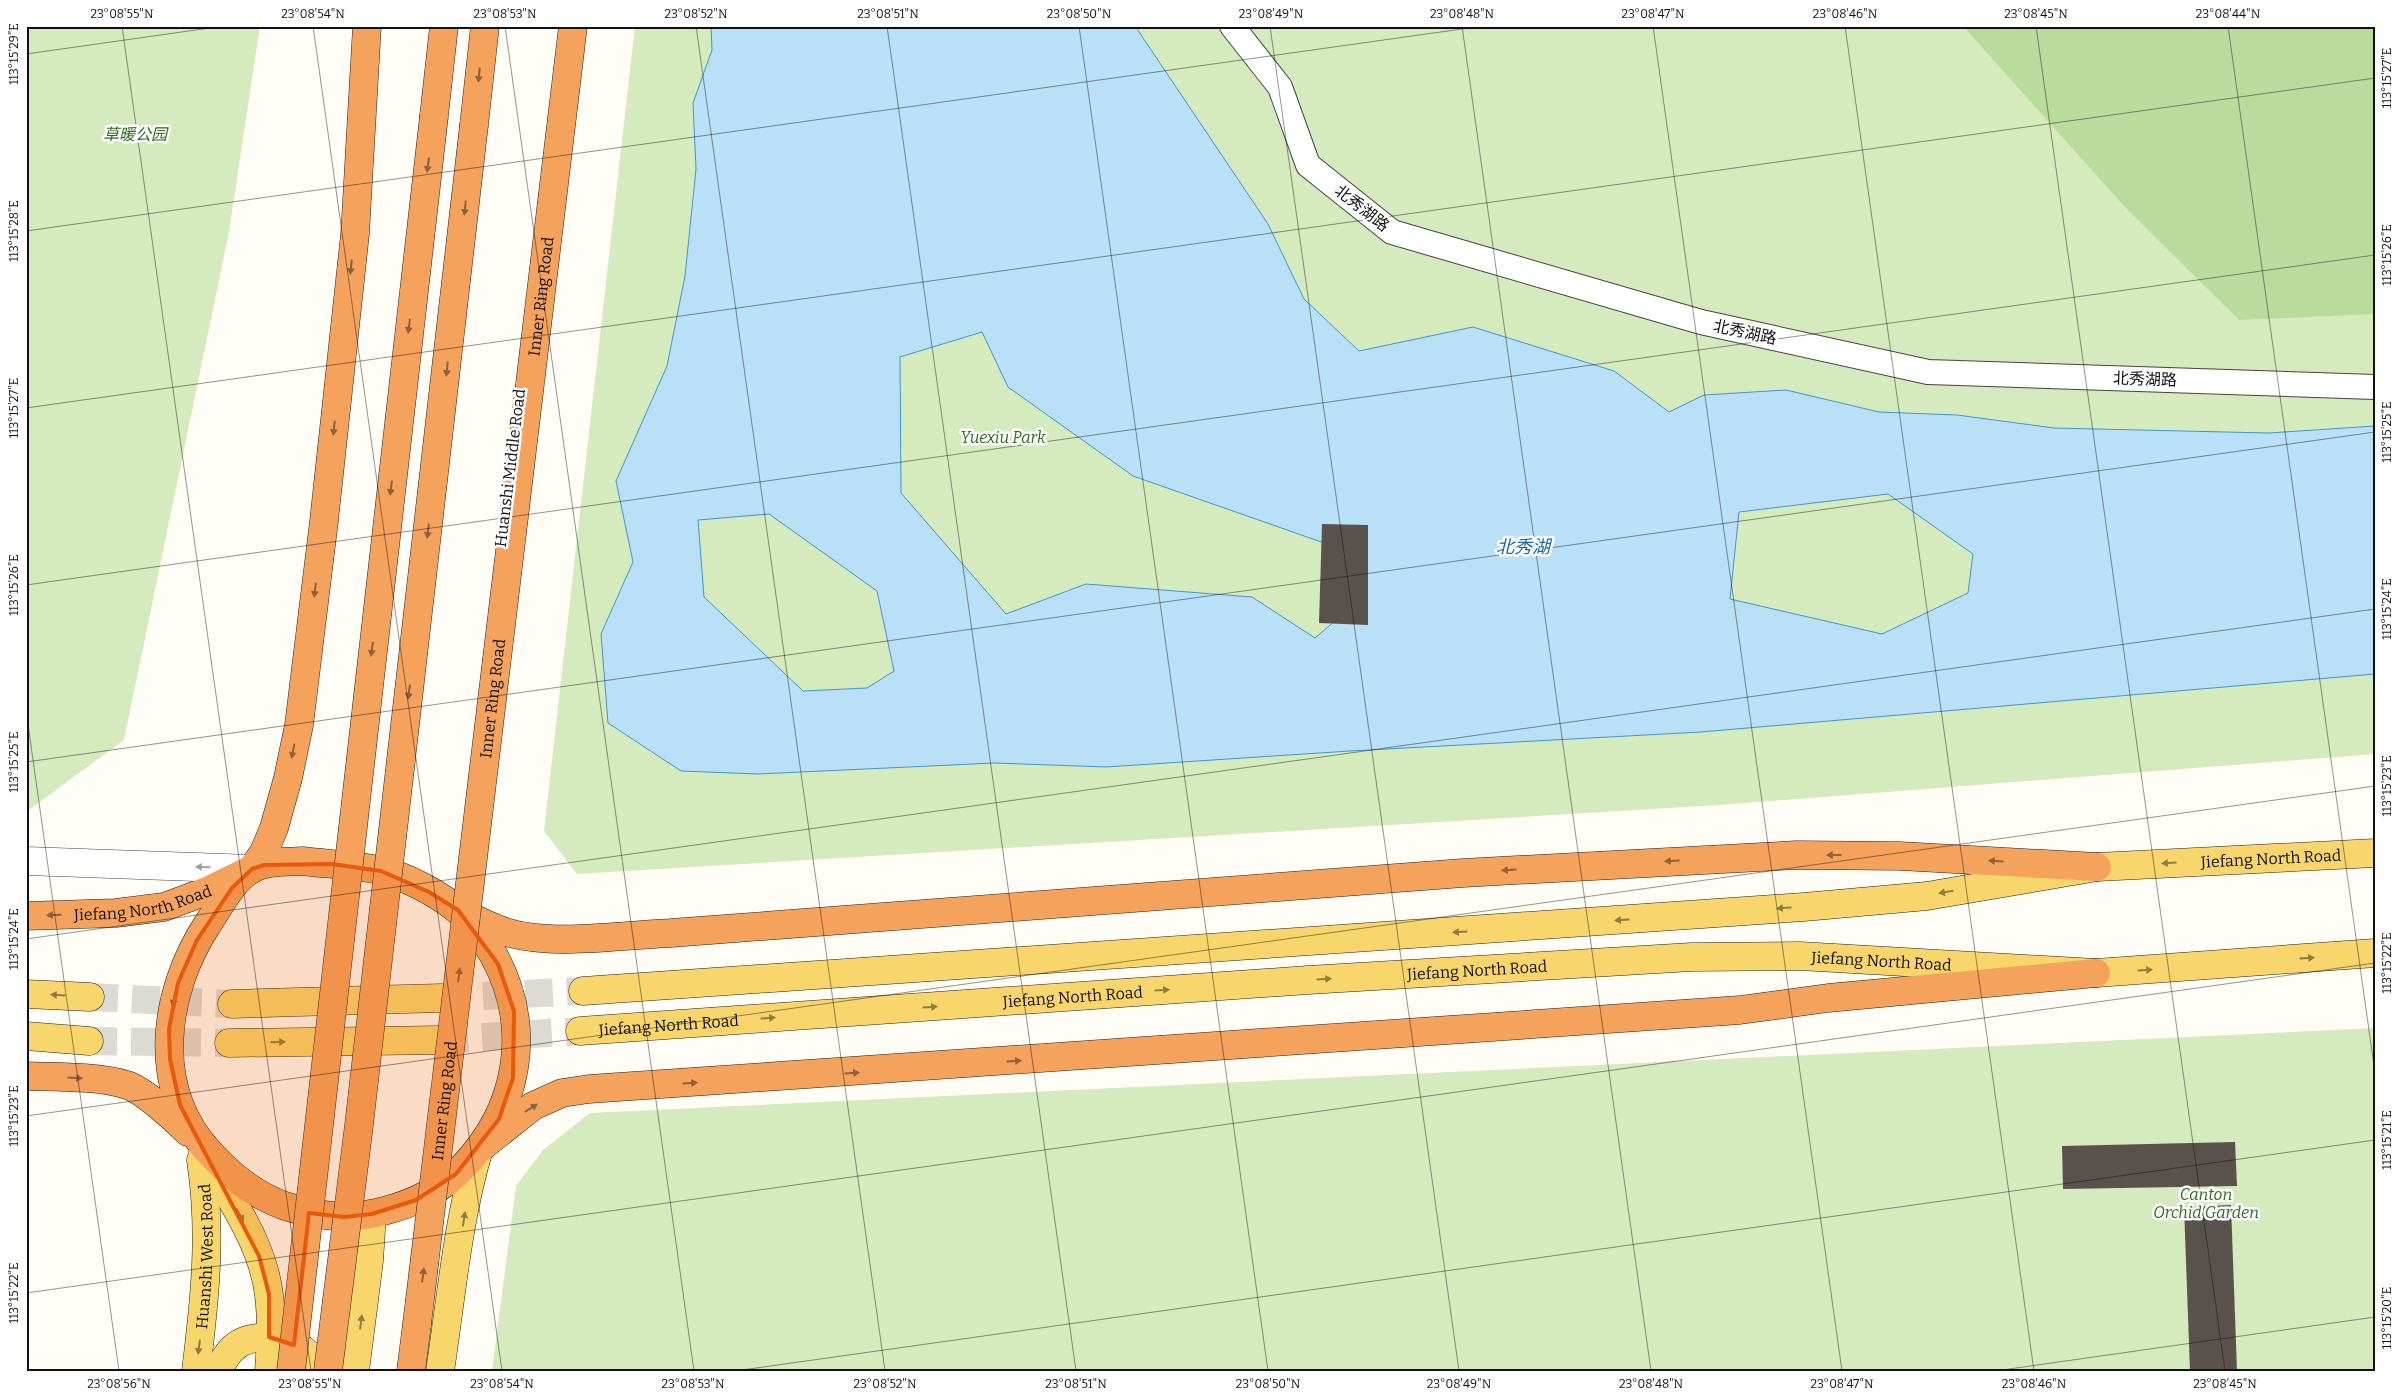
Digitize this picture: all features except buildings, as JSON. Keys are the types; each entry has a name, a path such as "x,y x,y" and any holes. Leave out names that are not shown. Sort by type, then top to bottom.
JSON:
{"highway":[{"path":"355,234 367,26"},
{"path":"198,1142 180,1105 173,1080 169,1029 173,1003 178,983 197,940 232,888 252,869 264,852 274,828 288,778 299,726 355,234 383,26"},
{"path":"291,1371 444,26"},
{"path":"327,1371 370,1027 485,26"},
{"name":"Huanshi Middle Road","path":"458,910 505,504 566,26"},
{"name":"Inner Ring Road","path":"411,1371 573,26"},
{"path":"458,910 505,932 530,937 559,939 1463,873 1712,859 1797,855 1900,856 2097,866"},
{"name":"Jiefang North Road","path":"26,916 116,913 164,907 207,891 264,865 302,861 381,871 430,892 458,910"},
{"path":"458,910 487,944 498,964 508,988 516,1030 516,1053 508,1096 499,1119 479,1149"},
{"path":"26,1076 76,1078 128,1085 166,1111 233,1177 271,1201 321,1216 344,1217 372,1214 416,1200 438,1188 456,1174 479,1149 514,1119 540,1102 562,1092 1740,1010 1828,998 2096,973"},
{"path":"416,1371 417,1324"}],"main road":[{"name":"Jiefang North Road","path":"583,992 1804,907 1927,896 2097,866 2375,853"},
{"name":"Jiefang North Road","path":"580,1031 1298,981 1692,957 1800,956 2096,973 2375,952"},
{"path":"26,994 90,997"},
{"path":"232,1004 441,998"},
{"path":"26,1036 88,1040"},
{"path":"230,1043 440,1040"},
{"path":"198,1142 242,1217 259,1256 269,1294 269,1371"},
{"name":"Huanshi West Road","path":"196,1371 209,1248 208,1200 198,1142"},
{"path":"440,1371 466,1203 471,1175 479,1149"},
{"path":"355,1371 369,1261 372,1214"},
{"path":"218,1371 229,1352 250,1339 269,1337 286,1341 302,1350 327,1371"}],"street":[{"path":"26,861 252,869"}],"lane":[{"name":"北秀湖路","path":"1232,26 1280,87 1308,166 1392,232 1701,322 1928,372 2375,387"}],"highlighted area":[{"path":"332,864 381,871 429,892 458,910 498,964 514,1011 513,1078 499,1119 456,1174 416,1200 372,1214 344,1217 309,1213 294,1345 269,1337 269,1294 259,1256 180,1105 170,1059 169,1029 178,983 197,940 232,888 252,869 264,865"}],"green space":[{"name":"草暖公园","path":"26,26 260,26 229,232 124,740 26,812"},
{"name":"Yuexiu Park","path":"635,26 2375,26 2375,754 1719,805 577,874 544,831"},
{"path":"1963,26 2375,26 2375,314 2239,320 2124,206"},
{"name":"Canton Orchid Garden","path":"2375,1028 2375,1371 492,1371 516,1186 543,1150 590,1113"}],"water":[{"name":"北秀湖","path":"711,26 1135,26 1268,224 1304,299 1359,351 1473,327 1614,371 1669,412 1704,395 1786,390 1879,412 1957,415 2054,428 2269,433 2375,426 2375,674 1701,732 1350,751 1106,767 994,763 758,774 681,771 608,723 601,634 633,562 616,481 667,366 685,276 696,169 693,103 712,50","holes":["982,332 1008,387 1133,476 1327,544 1336,620 1315,638 1252,597 1086,584 1006,614 901,493 900,357","1888,494 1973,554 1968,593 1882,634 1730,599 1739,512","769,514 877,591 894,671 867,688 803,691 704,597 698,520"]}],"tunnel":[{"path":"441,998 583,991"},
{"path":"90,997 232,1004"},
{"path":"440,1040 580,1031"},
{"path":"89,1041 229,1043"}]}
